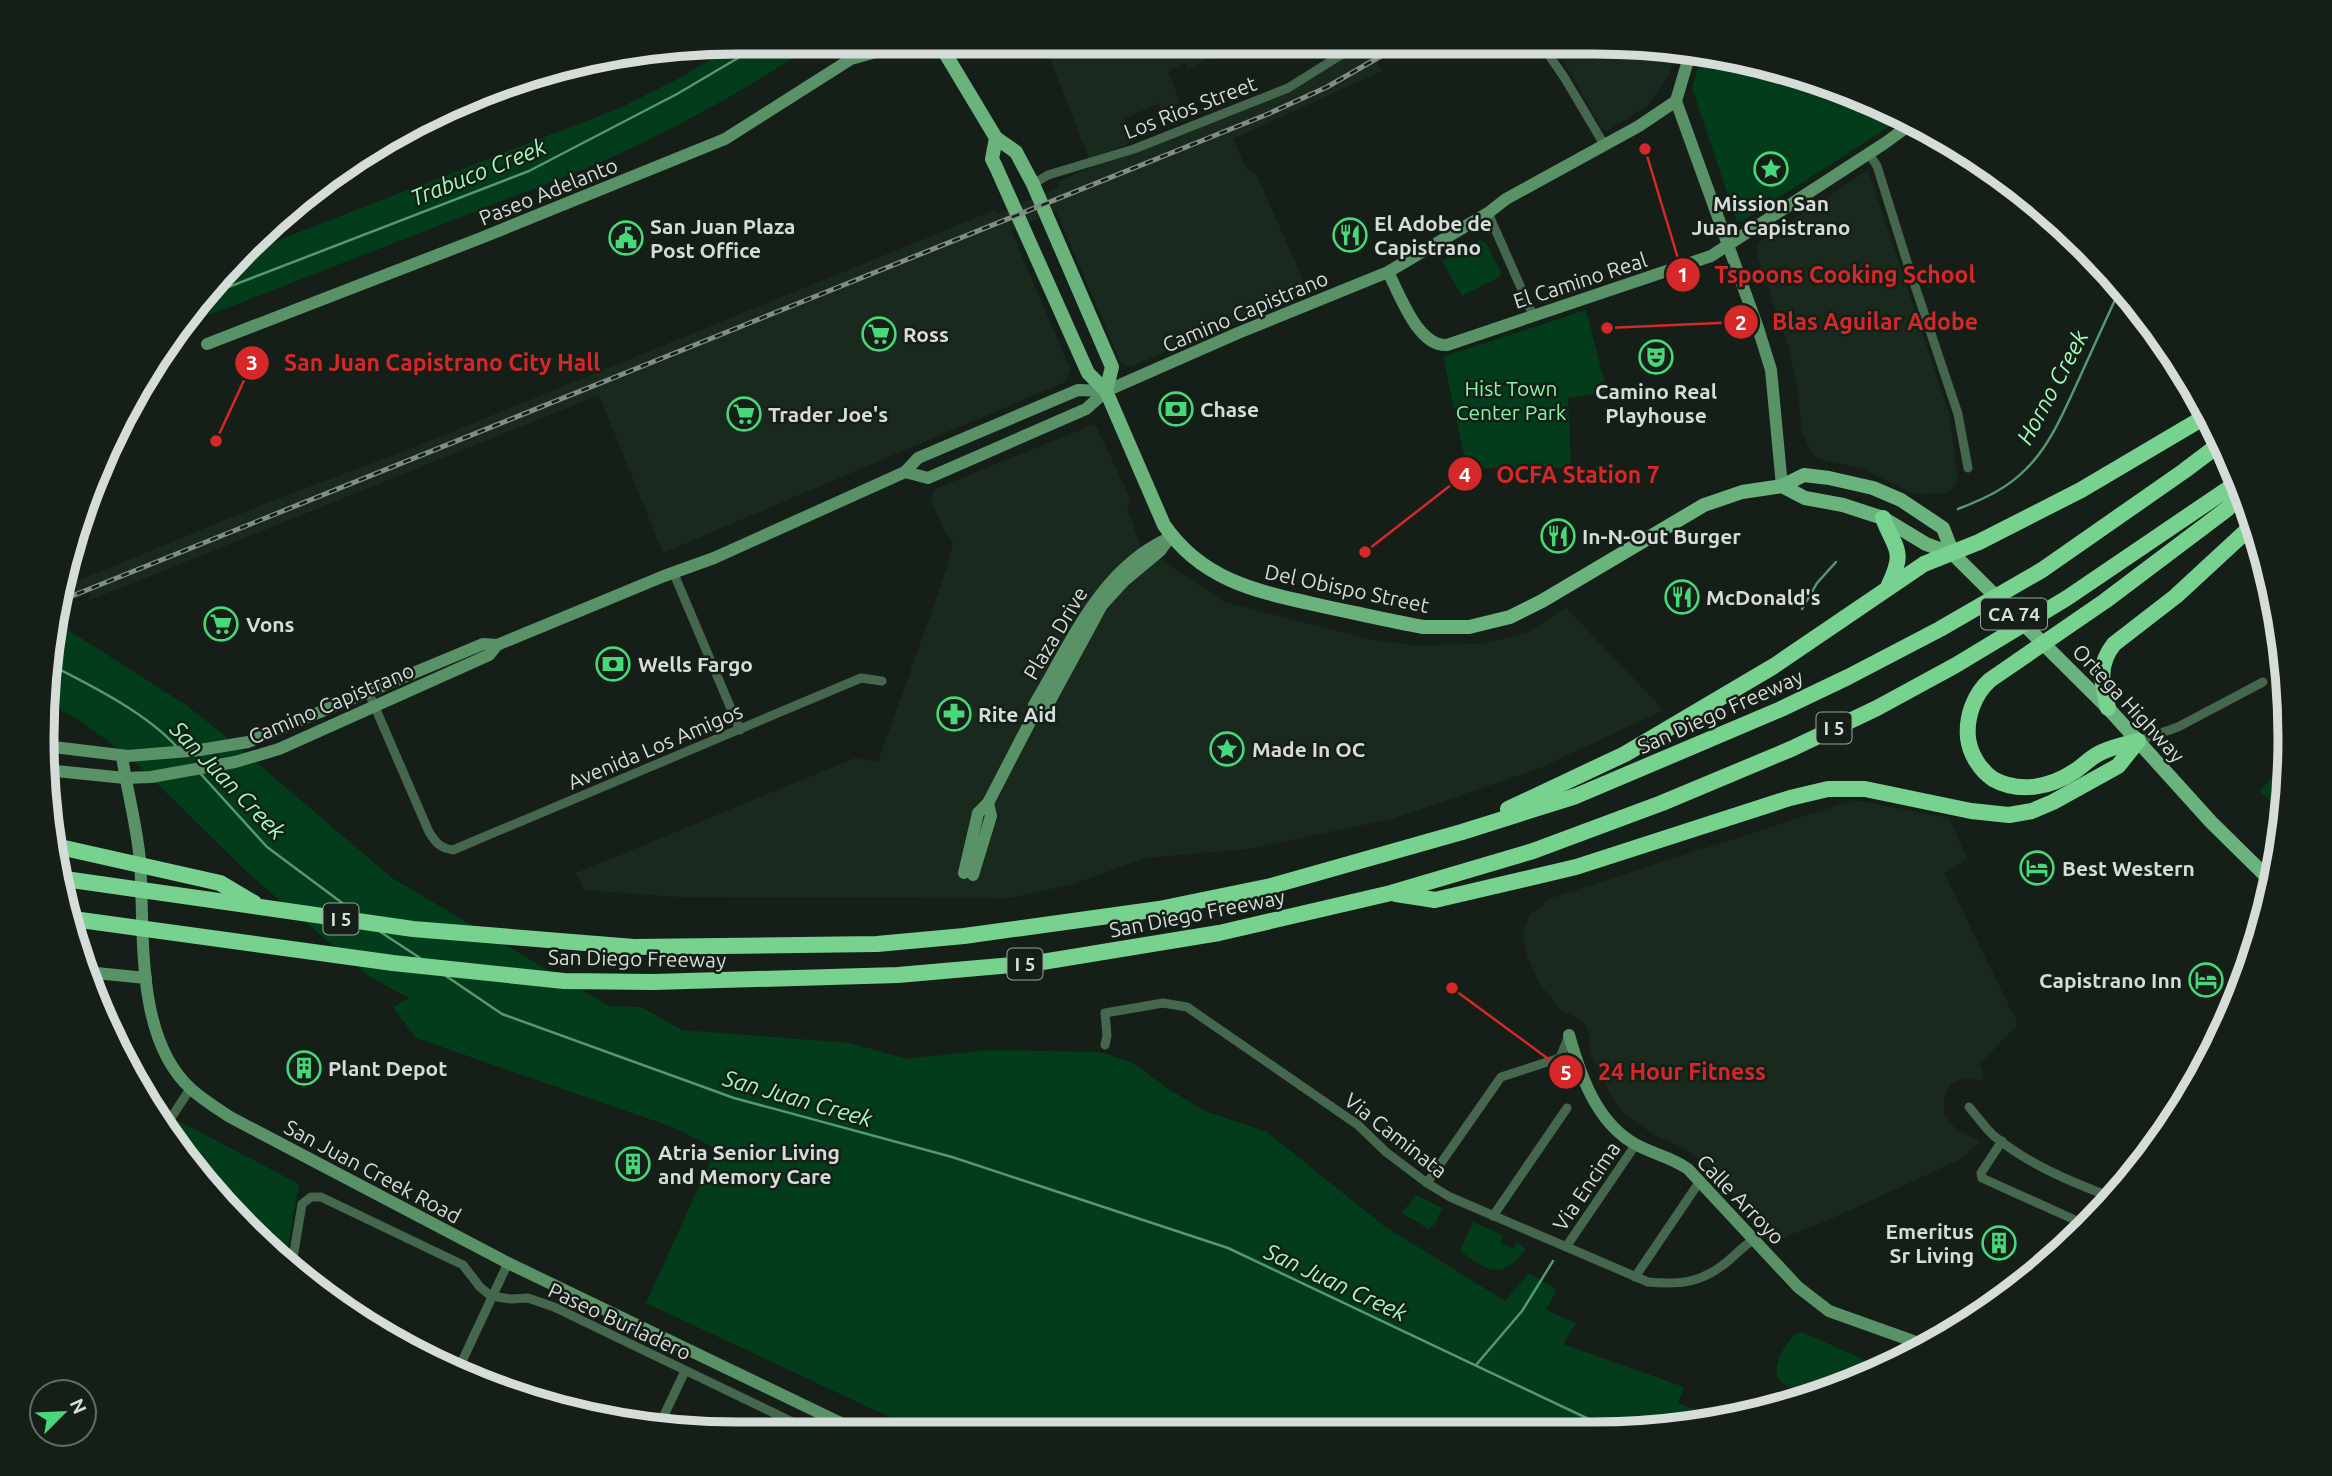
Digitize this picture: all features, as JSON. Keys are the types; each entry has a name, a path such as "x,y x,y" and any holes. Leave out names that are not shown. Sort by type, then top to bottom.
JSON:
{"highway":[{"path":"1462,832 1625,754 1774,666 1889,585 1924,564 1953,554 2081,490 2199,421"},
{"name":"San Diego Freeway","path":"69,880 413,929 635,947 877,944 964,936 1159,909 1221,897 1270,886 1462,832 1576,796 1781,709 1940,629 2042,570 2213,449"},
{"name":"San Diego Freeway","path":"80,920 393,964 564,981 653,982 898,975 1036,963 1219,933 1391,893 1533,851 1662,803 1791,749 1956,666 2067,598 2230,487"},
{"path":"2138,741 2101,752 2053,782 2037,788 2024,788 2000,782 1978,765 1968,741 1968,727 1972,704 1981,688 1990,680 2105,601 2235,501"},
{"path":"1883,517 1899,553 1898,564 1889,585"},
{"path":"2108,708 2101,679 2102,662 2108,652 2176,596 2245,532"},
{"path":"1391,893 1435,900 1576,867 1828,789 1864,789 1996,814 2032,811 2118,766 2138,741"},
{"path":"63,847 220,883 266,908"}],"main road":[{"name":"Paseo Adelanto","path":"207,344 481,238 725,139 852,59 869,54"},
{"name":"Del Obispo Street","path":"946,54 996,138 1016,152 1033,184 1112,367 1107,391"},
{"path":"1688,61 1676,101 1771,370 1782,486"},
{"name":"Camino Capistrano","path":"905,472 928,478 1086,409 1107,391 1238,333 1388,272 1488,213 1506,199 1605,146 1676,101"},
{"name":"El Camino Real","path":"1388,272 1421,333 1433,344 1447,345 1708,258 1904,129"},
{"name":"Del Obispo Street","path":"996,138 992,159 1088,373 1107,391 1155,507 1171,536 1205,566 1233,582 1255,590 1423,627 1456,628 1493,623 1527,610 1704,505 1742,492 1782,486"},
{"name":"Camino Capistrano","path":"54,747 125,756 200,750 248,742 483,644 497,645 714,558 905,472 918,458 1078,390 1107,391"},
{"name":"Ortega Highway","path":"1782,486 1804,475 1848,482 1884,492 1914,507 1943,528 1953,554 2108,708 2211,822 2264,874"},
{"name":"Ortega Highway","path":"1782,486 1805,498 1843,505 1883,517 1926,544 1953,554"},
{"name":"Plaza Drive","path":"968,874 991,816 988,803 1038,711 1034,705 1094,601 1114,578 1142,554 1171,536"},
{"name":"Camino Capistrano","path":"55,771 125,778 151,777 206,769 263,755 489,655 497,645"},
{"name":"San Juan Creek Road","path":"125,756 125,778 139,858 146,978 151,1013 161,1047 190,1088 230,1117 508,1263 838,1422"},
{"path":"96,973 146,978"},
{"name":"Calle Arroyo","path":"1569,1035 1583,1076 1610,1125 1636,1144 1675,1160 1700,1181 1798,1287 1829,1311 1914,1341"}],"street":[{"name":"Los Rios Street","path":"1033,184 1048,175 1134,149 1278,92 1342,54"},
{"path":"1548,54 1605,146"},
{"path":"1869,154 1877,166 1958,414 1968,468"},
{"path":"1488,213 1533,315"},
{"path":"674,574 740,730"},
{"name":"Avenida Los Amigos","path":"375,707 429,832 442,848 453,850 861,678 882,681"},
{"path":"2138,741 2183,724 2263,682"},
{"path":"368,691 375,707"},
{"name":"Via Caminata","path":"1105,1045 1105,1013 1163,1003 1187,1007 1358,1125 1386,1152 1427,1184 1450,1197 1648,1282 1676,1284 1701,1278 1721,1266 1754,1239"},
{"path":"1427,1184 1501,1077 1560,1058 1569,1035"},
{"path":"170,1119 190,1088"},
{"path":"1969,1107 1994,1136 2029,1159 2064,1178 2103,1194"},
{"path":"1493,1216 1567,1108"},
{"path":"2002,1141 1981,1173 1982,1178 2077,1221"},
{"name":"Via Encima","path":"1566,1247 1636,1144"},
{"path":"1635,1277 1700,1181"},
{"path":"293,1257 302,1204 310,1197 321,1197 463,1265 480,1287 491,1296"},
{"path":"461,1363 508,1263"},
{"name":"Paseo Burladero","path":"491,1296 539,1301 792,1422"},
{"path":"663,1417 685,1371"}],"shaded area":[{"path":"1048,54 1219,54 1188,69 1185,62 1168,72 1180,102 1162,110 1159,103 1124,119 1134,141 1089,159"},
{"path":"1349,54 1389,54 1377,61 1382,71 1233,139 1247,170 1256,174 1308,291 1130,367 1121,363 1056,211 1011,230 1070,369 1065,382 663,553 599,395 121,588 86,601 90,593 68,602 73,583 269,502 412,448 995,210 997,214 1059,187 1057,182 1286,91"},
{"path":"1559,54 1674,59 1668,77 1647,106 1607,131 1602,129"},
{"path":"1868,170 1949,413 1958,479 1946,493 1909,492 1864,469 1814,456 1802,434 1798,392 1789,348 1757,255 1758,243"},
{"path":"1095,424 1130,498 1127,508 1141,547 1225,602 1368,639 1410,645 1483,644 1526,633 1566,608 1664,710 1538,769 1392,819 1248,849 1145,858 1074,884 1010,898 679,897 584,890 576,873 855,758 878,762 947,568 953,542 945,532 931,500 935,489"},
{"path":"1854,800 1949,818 1967,859 1944,873 2018,1024 1980,1064 1982,1081 1967,1078 1953,1082 1944,1097 1944,1115 1956,1129 1980,1141 1961,1159 1831,1219 1777,1240 1699,1159 1656,1136 1625,1115 1609,1093 1590,1053 1590,1036 1584,1022 1561,1010 1540,984 1527,956 1523,933 1530,915 1551,898"}],"green space":[{"path":"799,54 702,112 592,166 198,319 224,287 265,245 620,108 718,55"},
{"name":"Mission San Juan Capistrano","path":"1700,63 1727,67 1814,91 1856,106 1894,124 1737,222 1692,88"},
{"path":"1480,240 1486,243 1501,272 1499,277 1462,296 1442,261"},
{"name":"Hist Town Center Park","path":"1586,310 1607,392 1568,398 1571,468 1467,468 1443,357"},
{"path":"63,627 186,705 392,878 609,1006 641,1007 682,1030 850,1043 907,1059 989,1050 1100,1052 1133,1063 1205,1111 1267,1132 1384,1226 1505,1301 1529,1273 1557,1290 1546,1310 1576,1323 1563,1344 1684,1387 1678,1403 1703,1413 1594,1422 900,1422 646,1303 716,1149 675,1128 416,1038 393,1007 409,998 370,977 249,874 132,759 82,722 55,707"},
{"path":"2276,773 2274,804 2259,791"},
{"path":"167,1115 299,1184 287,1252 224,1189"},
{"path":"1416,1195 1442,1208 1435,1224 1429,1229 1402,1213"},
{"path":"1473,1222 1503,1235 1500,1243 1514,1248 1517,1242 1526,1250 1514,1262 1499,1270 1481,1265 1460,1251"},
{"path":"1804,1333 1871,1363 1797,1390 1780,1381 1777,1376 1781,1354 1794,1335"}],"waterway":[{"name":"Trabuco Creek","path":"222,290 529,171 677,94 745,54"},
{"name":"Horno Creek","path":"1958,509 2004,487 2036,459 2063,414 2116,297"},
{"name":"Horno Creek","path":"1802,609 1817,583 1836,562"},
{"name":"San Juan Creek","path":"58,669 133,711 176,746"},
{"name":"San Juan Creek","path":"199,772 267,847 357,914"},
{"name":"San Juan Creek","path":"379,931 420,958"},
{"name":"San Juan Creek","path":"446,976 502,1014 734,1098 952,1157 1228,1248 1595,1422"},
{"name":"Horno Creek","path":"1476,1365 1522,1311 1553,1261"}],"railway":[{"path":"69,597 1268,114 1327,87 1385,54"}],"place":[{"name":"Tspoons Cooking School","path":"1645,149"},
{"name":"Mission San Juan Capistrano","path":"1771,169"},
{"name":"El Adobe de Capistrano","path":"1350,235"},
{"name":"San Juan Plaza Post Office","path":"626,238"},
{"name":"Blas Aguilar Adobe","path":"1607,328"},
{"name":"Ross","path":"879,334"},
{"name":"Camino Real Playhouse","path":"1656,357"},
{"name":"Chase","path":"1176,409"},
{"name":"Trader Joe's","path":"744,414"},
{"name":"San Juan Capistrano City Hall","path":"216,441"},
{"name":"In-N-Out Burger","path":"1558,536"},
{"name":"OCFA Station 7","path":"1365,552"},
{"name":"McDonald's","path":"1682,597"},
{"name":"Vons","path":"221,624"},
{"name":"Wells Fargo","path":"613,664"},
{"name":"Rite Aid","path":"954,714"},
{"name":"Made In OC","path":"1227,749"},
{"name":"Best Western","path":"2037,868"},
{"name":"Capistrano Inn","path":"2206,980"},
{"name":"24 Hour Fitness","path":"1452,988"},
{"name":"Plant Depot","path":"304,1068"},
{"name":"Atria Senior Living and Memory Care","path":"633,1164"},
{"name":"Emeritus Sr Living","path":"1999,1243"}]}
